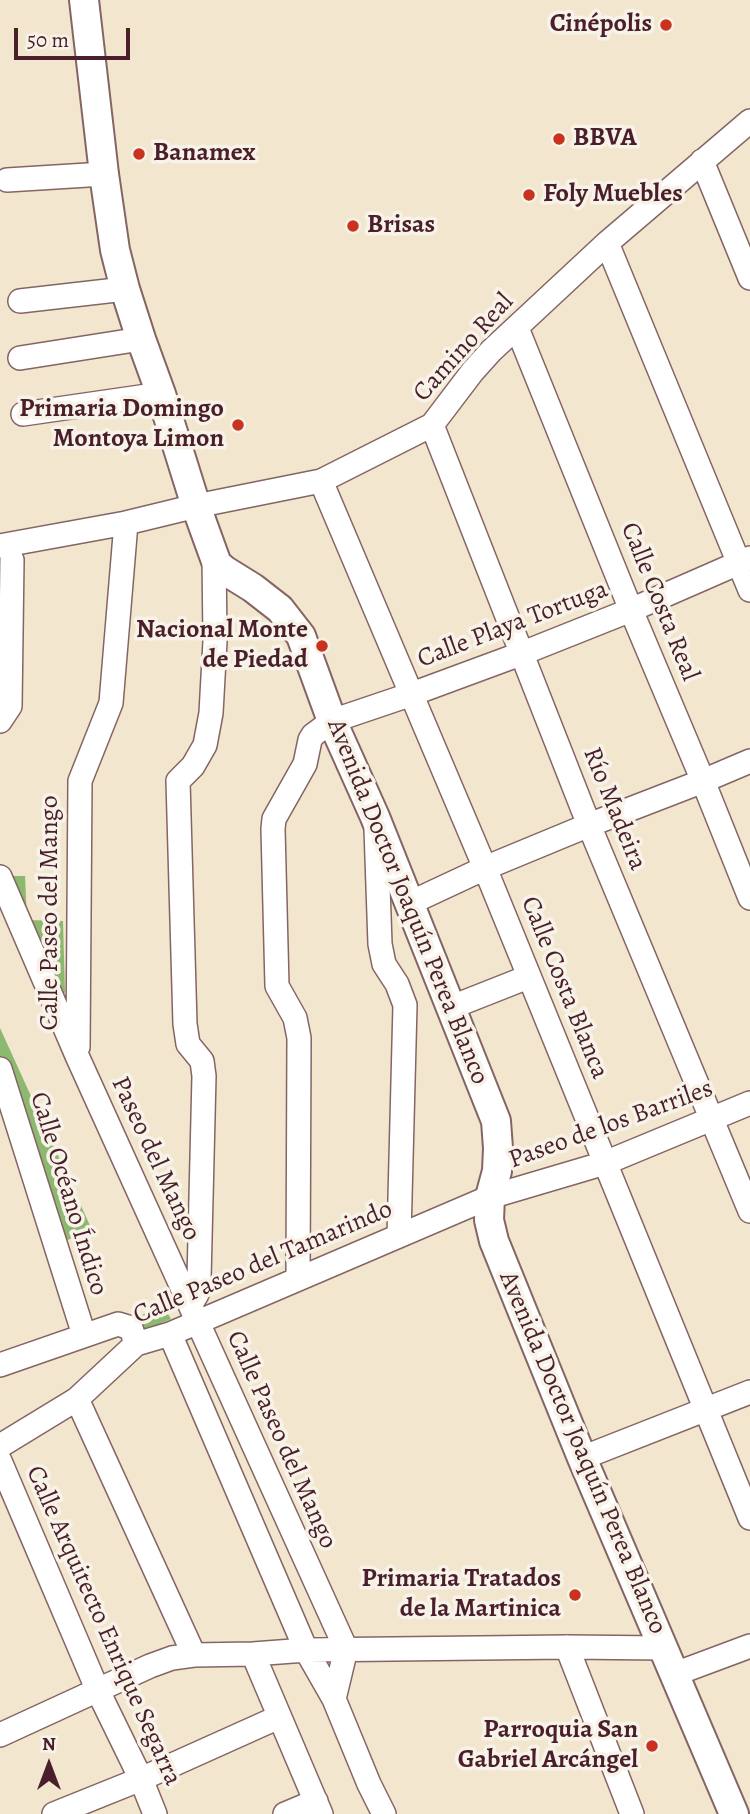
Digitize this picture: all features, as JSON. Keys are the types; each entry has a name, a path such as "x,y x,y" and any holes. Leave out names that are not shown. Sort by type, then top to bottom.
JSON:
{"main road":[{"name":"Avenida Doctor Joaquín Perea Blanco","path":"84,0 115,250 125,289 196,506 217,564 280,609 300,636 332,721 375,817 496,1121 497,1171 489,1220 494,1241 582,1458 734,1814"}],"street":[{"name":"Camino Real","path":"6,553 196,506 321,481 432,425 473,371 517,328 607,243 750,121"},
{"path":"702,161 750,278"},
{"path":"7,180 104,174"},
{"path":"607,243 744,560 750,590"},
{"path":"20,302 125,289"},
{"name":"Calle Costa Real","path":"517,328 750,898"},
{"path":"20,358 141,339"},
{"path":"23,414 161,394"},
{"name":"Río Madeira","path":"432,425 589,825 750,1211"},
{"name":"Calle Costa Blanca","path":"321,481 485,868 750,1518"},
{"name":"Calle Paseo del Mango","path":"78,1058 80,781 111,704 126,523"},
{"path":"0,722 10,706 6,553"},
{"path":"194,1313 199,1279 204,1076 202,1061 188,1044 185,1024 178,781 194,766 205,745 211,713 215,641 214,555"},
{"name":"Calle Playa Tortuga","path":"332,721 523,653 631,610 744,560"},
{"path":"298,1279 299,1038 295,1018 277,986 274,819 305,764 310,740 332,721"},
{"path":"410,903 485,868 750,761"},
{"path":"375,817 380,944 384,964 397,984 405,1005 399,1236"},
{"name":"Paseo del Mango","path":"0,877 78,1058 194,1313"},
{"path":"452,1007 528,977"},
{"name":"Calle Océano Índico","path":"0,1069 84,1335"},
{"name":"Paseo de los Barriles","path":"491,1197 605,1163 750,1103"},
{"name":"Calle Paseo del Tamarindo","path":"0,1446 78,1399 136,1344 170,1334 194,1313 298,1279 491,1197"},
{"name":"Calle Paseo del Mango","path":"194,1313 346,1650"},
{"path":"0,1364 118,1324 131,1328 136,1344"},
{"path":"170,1334 306,1650 334,1699 384,1814"},
{"path":"582,1458 750,1392"},
{"path":"78,1399 194,1655"},
{"name":"Calle Arquitecto Enrique Segarra","path":"0,1461 98,1691 155,1814"},
{"path":"675,1674 750,1646"},
{"path":"567,1647 632,1814"},
{"path":"2,1730 98,1691 149,1666 172,1658 194,1655 306,1650 663,1648"},
{"path":"334,1699 346,1650"},
{"path":"253,1654 318,1807 285,1814"},
{"path":"54,1814 141,1779 279,1717"}],"green space":[{"path":"0,876 25,876 27,920 63,921 65,992 61,1000"},
{"path":"0,1028 92,1230 50,1247 0,1087"},
{"path":"162,1304 171,1319 139,1333 133,1320"}],"place":[{"name":"Cinépolis","path":"666,25"},
{"name":"BBVA","path":"559,139"},
{"name":"Banamex","path":"139,154"},
{"name":"Foly Muebles","path":"529,195"},
{"name":"Brisas","path":"353,226"},
{"name":"Primaria Domingo Montoya Limon","path":"238,425"},
{"name":"Nacional Monte de Piedad","path":"322,646"},
{"name":"Primaria Tratados de la Martinica","path":"575,1595"},
{"name":"Parroquia San Gabriel Arcángel","path":"652,1746"}]}
